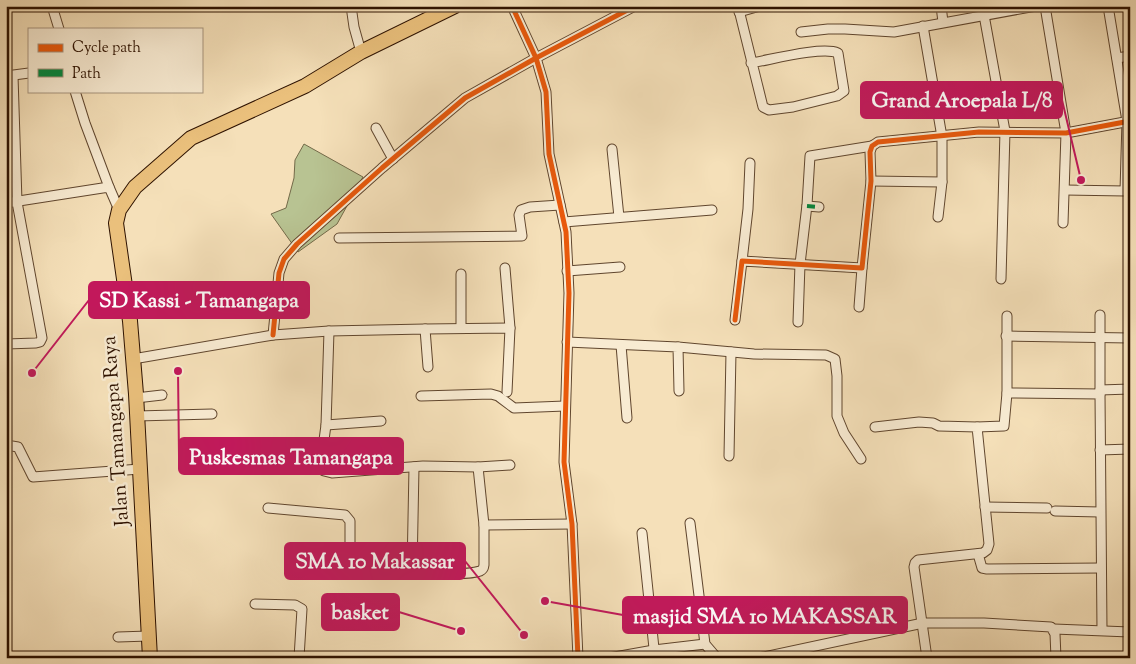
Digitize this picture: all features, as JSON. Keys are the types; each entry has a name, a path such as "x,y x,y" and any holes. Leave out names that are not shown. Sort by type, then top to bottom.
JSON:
{"main road":[{"path":"119,210 135,187 191,138 305,86 361,52 455,6"},
{"name":"Jalan Tamangapa Raya","path":"119,210 116,223 130,320 136,398 150,658"}],"street":[{"path":"52,6 59,28"},
{"path":"351,6 354,27 361,52"},
{"path":"512,6 536,58 546,92 549,154 564,222 569,294 564,462 572,524 578,658"},
{"path":"273,335 279,273 284,259 297,244 465,98 635,6"},
{"path":"751,63 834,51 838,53 840,59 844,91 837,96 769,110 763,108 751,63 739,9 760,6"},
{"path":"942,6 944,22"},
{"path":"801,32 845,29 894,32 1036,6"},
{"path":"1045,6 1066,133 1063,223"},
{"path":"1065,190 1127,191 1128,121 1108,6"},
{"path":"984,16 1004,131 1001,279"},
{"path":"923,26 942,137 942,182 938,217"},
{"path":"1117,58 1130,56"},
{"path":"6,344 36,343 40,342 42,338 17,202 10,76 28,74"},
{"path":"75,92 108,187 119,210"},
{"path":"798,322 800,264 807,206 810,156 872,146 878,142 980,132 1066,133 1128,121"},
{"path":"376,128 394,159"},
{"path":"859,307 871,181 870,152 872,146"},
{"path":"612,149 619,217"},
{"path":"735,320 748,209 750,162"},
{"path":"871,181 942,182"},
{"path":"6,203 108,187"},
{"path":"339,238 522,236 519,215 521,210 530,207 560,205"},
{"path":"807,206 819,207"},
{"path":"564,222 712,210"},
{"path":"742,261 862,268"},
{"path":"567,271 620,267"},
{"path":"505,268 510,328 506,392"},
{"path":"460,274 462,328"},
{"path":"1100,315 1100,568 1102,630"},
{"path":"875,427 920,422 933,423 939,426 1004,426 1007,316"},
{"path":"133,359 273,335 329,331 510,328"},
{"path":"426,329 428,366"},
{"path":"329,331 326,425 322,455 324,470 327,472 352,472 414,467 478,467 510,464"},
{"path":"1006,336 1130,338"},
{"path":"568,342 678,347 784,355 826,355 835,359 837,416 844,433 861,459"},
{"path":"621,345 627,418"},
{"path":"678,347 679,391"},
{"path":"729,456 731,352"},
{"path":"1006,393 1130,390"},
{"path":"421,396 491,394 498,396 514,408 565,406"},
{"path":"136,398 162,395"},
{"path":"137,416 212,414"},
{"path":"326,425 381,421"},
{"path":"927,658 915,563 918,560 978,554 987,550 989,544 978,427"},
{"path":"6,445 18,447 33,477 140,469"},
{"path":"1100,450 1130,449"},
{"path":"414,467 412,571 416,573 474,572 483,569 485,559 484,525 478,467"},
{"path":"985,507 1100,512"},
{"path":"268,508 344,514 350,521 350,565"},
{"path":"690,523 705,644 717,658"},
{"path":"484,525 572,524"},
{"path":"642,533 654,654"},
{"path":"978,554 982,568 987,569 1100,568"},
{"path":"255,604 295,605 302,608 299,658"},
{"path":"759,658 923,623 984,623 1042,626 1054,629 1130,632"},
{"path":"1054,629 1056,658"},
{"path":"118,637 149,636"},
{"path":"608,658 654,654 705,644"}],"green space":[{"path":"304,144 363,177 337,224 298,252 271,214 286,208 294,178 295,160"}],"marked path":[{"path":"807,206 819,207"}],"cycle path":[{"path":"512,6 536,58 546,92 549,154 566,232 569,293 564,462 572,524 578,658"},
{"path":"273,335 279,273 284,259 297,244 382,168 465,98 635,6"},
{"path":"735,320 742,261 862,268 871,181 870,152 872,146 878,142 979,132 1066,133 1130,121"}],"place":[{"name":"Grand Aroepala L/8","path":"1081,180"},
{"name":"Puskesmas Tamangapa","path":"178,371"},
{"name":"SD Kassi - Tamangapa","path":"32,373"},
{"name":"masjid SMA 10 MAKASSAR","path":"545,601"},
{"name":"basket","path":"461,631"},
{"name":"SMA 10 Makassar","path":"524,635"}]}
